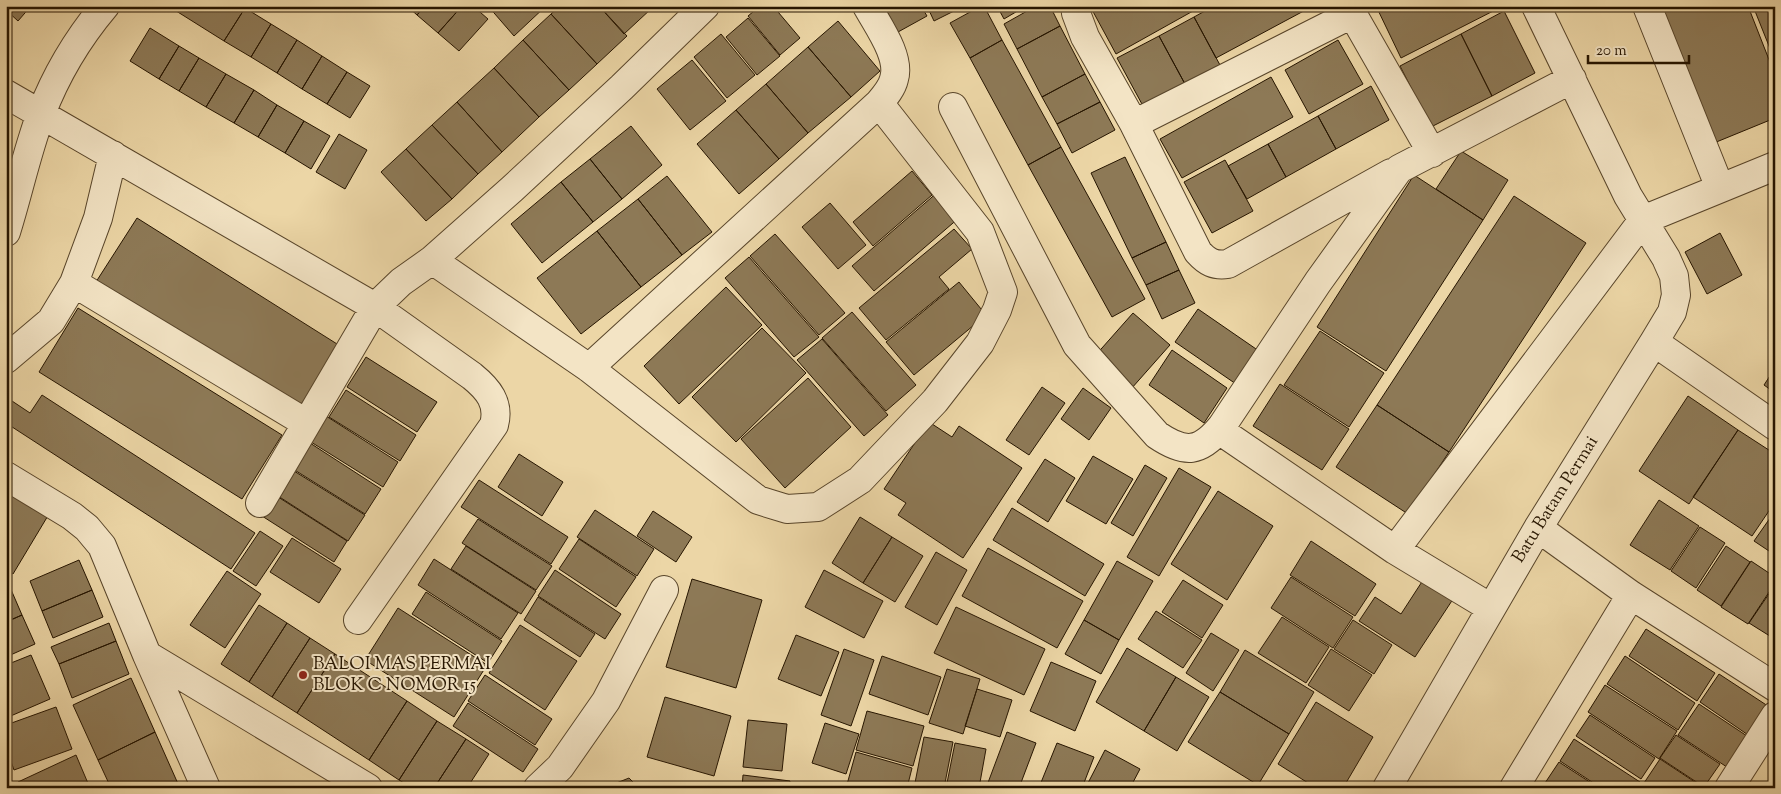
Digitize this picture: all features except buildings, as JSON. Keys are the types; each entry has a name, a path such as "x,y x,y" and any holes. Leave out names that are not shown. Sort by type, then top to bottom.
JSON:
{"street":[{"path":"6,232 41,114 69,56 87,28 105,6"},
{"path":"260,503 375,307 401,282 432,260 600,107 705,6"},
{"path":"589,368 888,92 894,80 896,67 892,52 867,6"},
{"path":"1075,6 1085,37 1134,124 1198,252 1211,264 1228,264 1399,169 1572,79"},
{"name":"Batu Batam Permai","path":"1387,788 1538,528 1672,312 1676,294 1674,276 1666,258 1628,196 1536,6"},
{"path":"1647,6 1720,188"},
{"path":"1134,124 1350,10 1432,153"},
{"path":"6,94 375,307 482,384 495,406 497,414 494,425 358,620"},
{"path":"432,260 589,368 758,500 787,509 818,507 860,480 934,401 980,343 997,310 1003,292 980,232 879,102"},
{"path":"953,107 1077,345 1157,435 1173,446 1188,448 1202,445 1219,430 1318,282 1399,169"},
{"path":"6,359 51,321 74,283 98,218 113,156"},
{"path":"1396,550 1643,220 1775,166"},
{"path":"74,283 306,423"},
{"path":"1654,342 1775,426"},
{"path":"1219,430 1396,550 1491,608"},
{"path":"6,476 72,516 95,536 102,546 147,655 206,788"},
{"path":"1538,528 1631,595 1775,687"},
{"path":"538,788 560,767 606,701 664,590"},
{"path":"1514,788 1631,595"},
{"path":"147,655 368,788"},
{"path":"1730,788 1775,716"}],"place":[{"name":"BALOI MAS PERMAI BLOK C NOMOR 15","path":"303,675"}]}
